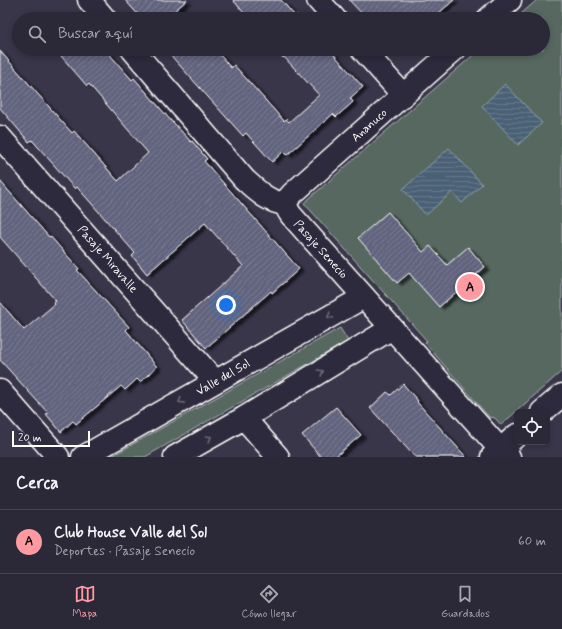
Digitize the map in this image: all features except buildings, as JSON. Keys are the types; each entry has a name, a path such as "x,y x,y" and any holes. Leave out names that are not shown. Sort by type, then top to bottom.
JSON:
{"street":[{"path":"89,0 99,12"},
{"path":"318,0 329,12"},
{"path":"496,12 510,0"},
{"path":"138,56 244,179 263,196 286,204"},
{"path":"368,56 403,95"},
{"name":"Ananuco","path":"286,204 288,198 292,194 447,56"},
{"name":"Pasaje Miravalle","path":"0,137 215,381"},
{"name":"Pasaje Senecio","path":"286,204 287,210 291,215 392,328 500,454"},
{"name":"Valle del Sol","path":"83,457 364,297"},
{"path":"175,457 244,418 392,328"},
{"path":"0,391 58,457"},
{"path":"546,409 562,395"},
{"path":"244,418 278,457"},
{"path":"500,454 514,438"}],"green space":[{"path":"537,0 562,0 562,371 519,409 514,409 514,413 501,425 495,418 489,417 425,343 427,341 304,203 472,56 550,56 550,12 523,12"},
{"path":"340,328 348,341 145,457 110,457"}],"water":[{"path":"505,84 542,123 518,145 482,106"},
{"path":"449,148 482,184 462,203 452,192 426,215 403,189"}],"place":[{"name":"Club House Valle del Sol","path":"470,287"}]}
